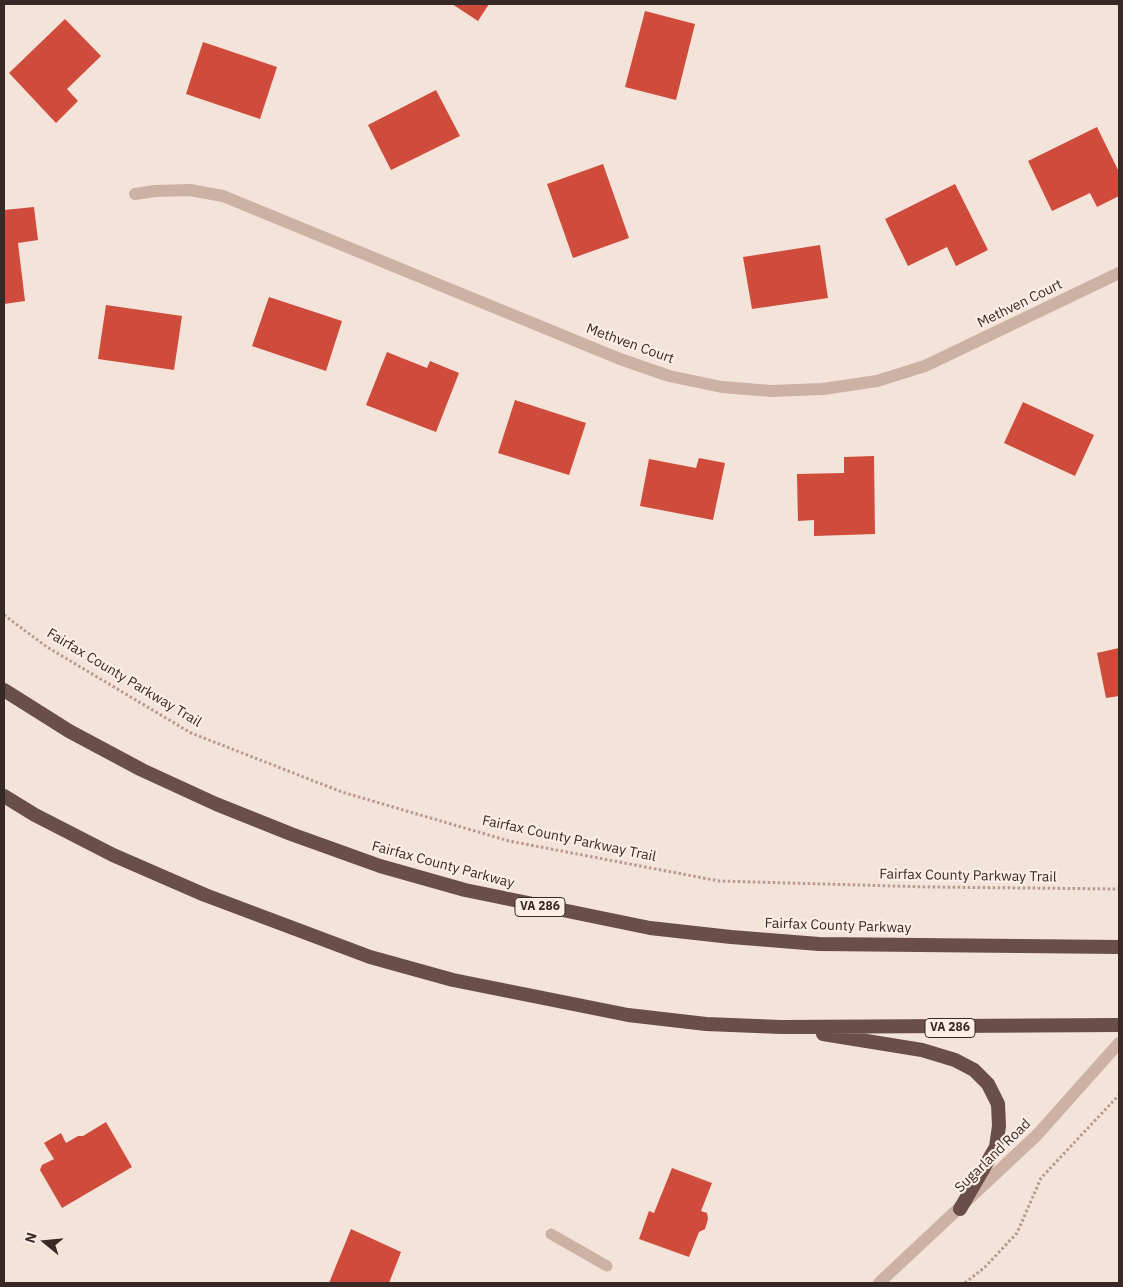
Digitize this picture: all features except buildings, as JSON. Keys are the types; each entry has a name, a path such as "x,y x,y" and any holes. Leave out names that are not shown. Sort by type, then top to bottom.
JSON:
{"highway":[{"name":"Fairfax County Parkway","path":"4,690 77,736 142,770 216,804 291,834 380,866 465,890 650,928 731,937 819,944 1119,947"},
{"name":"VA 286","path":"4,796 35,815 113,855 268,920 370,957 452,980 628,1015 706,1024 781,1028 1119,1025"},
{"path":"781,1028 922,1050 955,1060 974,1070 988,1084 998,1104 999,1126 996,1147 960,1208"}],"street":[{"name":"Methven Court","path":"135,194 155,190 190,190 223,196 620,359 669,376 722,387 823,389 876,380 925,366 1119,273"},
{"name":"Sugarland Road","path":"879,1283 1038,1135 1119,1043"}],"lane":[{"path":"551,1234 607,1266"}],"path":[{"name":"Fairfax County Parkway Trail","path":"4,615 47,648 191,733 342,792 509,841 719,881 929,887 1119,889"},
{"path":"965,1283 985,1267 1017,1233 1041,1178 1119,1095"}]}
